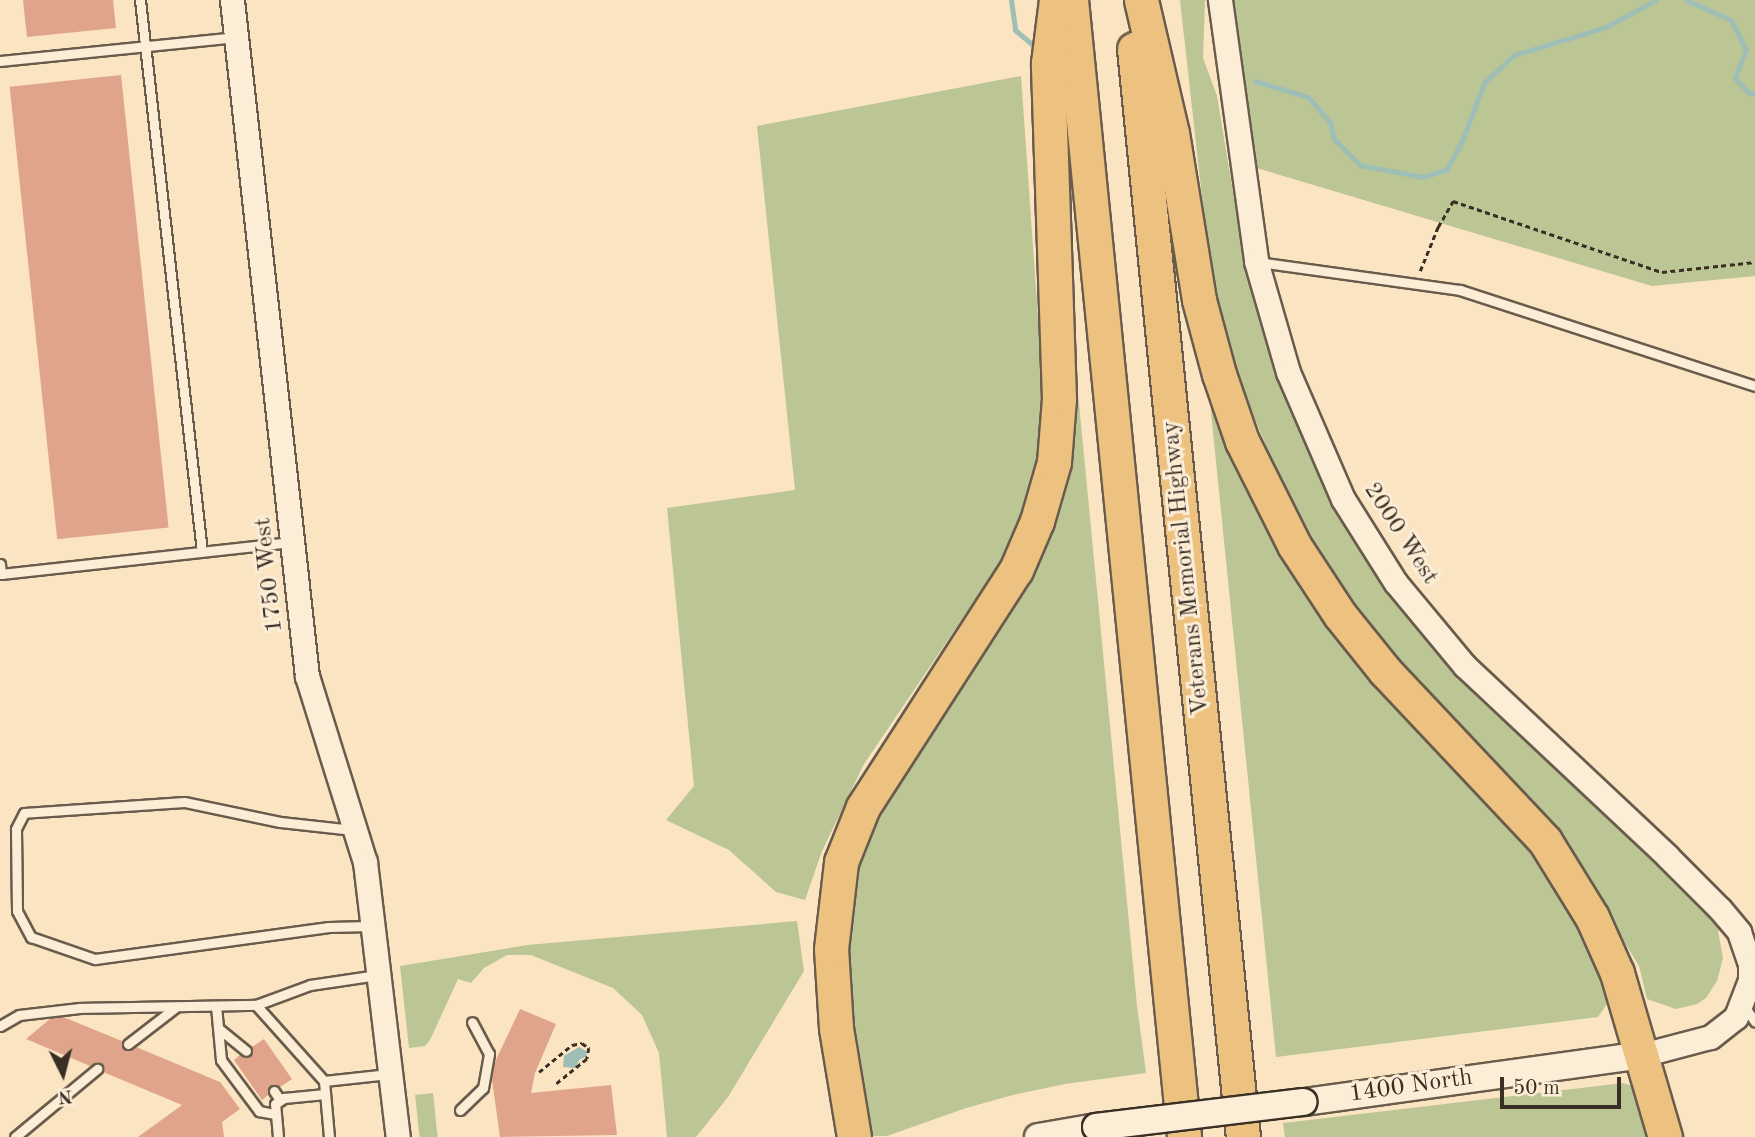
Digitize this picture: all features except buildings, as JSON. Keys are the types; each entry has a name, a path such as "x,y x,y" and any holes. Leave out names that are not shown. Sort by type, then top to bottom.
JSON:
{"highway":[{"path":"854,1137 836,1028 831,949 841,862 863,807 1016,570 1037,522 1054,462 1059,399 1048,63 1056,0"},
{"path":"1071,0 1184,1137"},
{"name":"Veterans Memorial Highway","path":"1129,0 1243,1137"},
{"path":"1141,0 1172,133 1199,300 1242,440 1264,488 1294,545 1340,615 1385,671 1545,841 1592,917 1617,973 1665,1137"}],"main road":[{"name":"1400 North","path":"1038,1137 1096,1127 1304,1102 1642,1055"}],"street":[{"name":"1750 West","path":"232,0 307,676 365,862 398,1137"},
{"name":"2000 West","path":"1220,0 1256,261 1270,319 1303,412 1343,499 1396,583 1465,666 1731,920 1750,964 1750,980"},
{"name":"1400 North","path":"1642,1055 1710,1037 1736,1017 1749,1014 1750,980"}],"lane":[{"path":"140,0 202,552"},
{"path":"0,61 236,37"},
{"path":"1256,261 1460,290 1755,386"},
{"path":"0,564 1,575 292,541"},
{"path":"353,830 280,822 184,802 24,813 16,829 17,911 31,937 95,959 329,927 373,926"},
{"path":"0,1026 19,1015 80,1008 256,1005 310,985 379,975"},
{"path":"256,1005 324,1081 329,1137"},
{"path":"216,1006 221,1060 259,1111 274,1114"},
{"path":"128,1044 176,1007"},
{"path":"460,1110 484,1087 489,1054 472,1022"},
{"path":"218,1028 246,1051"},
{"path":"15,1137 97,1069"},
{"path":"324,1081 391,1074"},
{"path":"274,1091 280,1100"},
{"path":"278,1137 275,1104 280,1100 325,1094"}],"path":[{"path":"1414,284 1438,227 1453,201 1662,272 1755,262"},
{"path":"539,1072 572,1045 582,1043 589,1048 587,1059 555,1085"}],"green space":[{"path":"1180,0 1205,0 1203,58 1217,96 1240,235 1278,377 1380,573 1723,928 1718,931 1723,958 1717,981 1706,998 1697,1004 1676,1009 1647,999 1639,966 1556,830 1531,798 1398,663 1333,574 1294,513 1251,410 1239,391 1212,287"},
{"path":"1220,0 1755,0 1755,276 1652,286 1240,163"},
{"path":"1021,76 1044,403 1037,462 1023,514 1002,560 864,764 822,851 805,900 776,892 729,850 666,820 694,786 667,508 795,490 757,126"},
{"path":"1073,341 1137,1006 1146,1073 1065,1084 1013,1095 966,1108 887,1136 871,1136 865,1121 845,979 846,902 870,820 992,630"},
{"path":"1208,382 1244,464 1549,859 1611,998 1598,1017 1276,1057"},
{"path":"797,921 804,971 728,1097 696,1137 667,1137 659,1053 642,1015 613,988 531,955 507,955 484,968 471,983 458,979 430,1040 425,1046 409,1048 400,966 528,945"},
{"path":"1623,1083 1635,1087 1651,1137 1285,1137 1283,1123"},
{"path":"433,1093 438,1137 420,1137 415,1095"}],"water":[{"path":"579,1047 586,1051 587,1056 579,1060 576,1068 563,1067 564,1056"}],"waterway":[{"path":"1011,0 1015,30 1038,49"},
{"path":"1255,81 1308,97 1330,122 1334,139 1360,165 1423,177 1447,169 1462,141 1484,83 1514,55 1606,27 1656,0"},
{"path":"1686,0 1731,20 1746,49 1735,78 1749,93 1755,93"}]}
